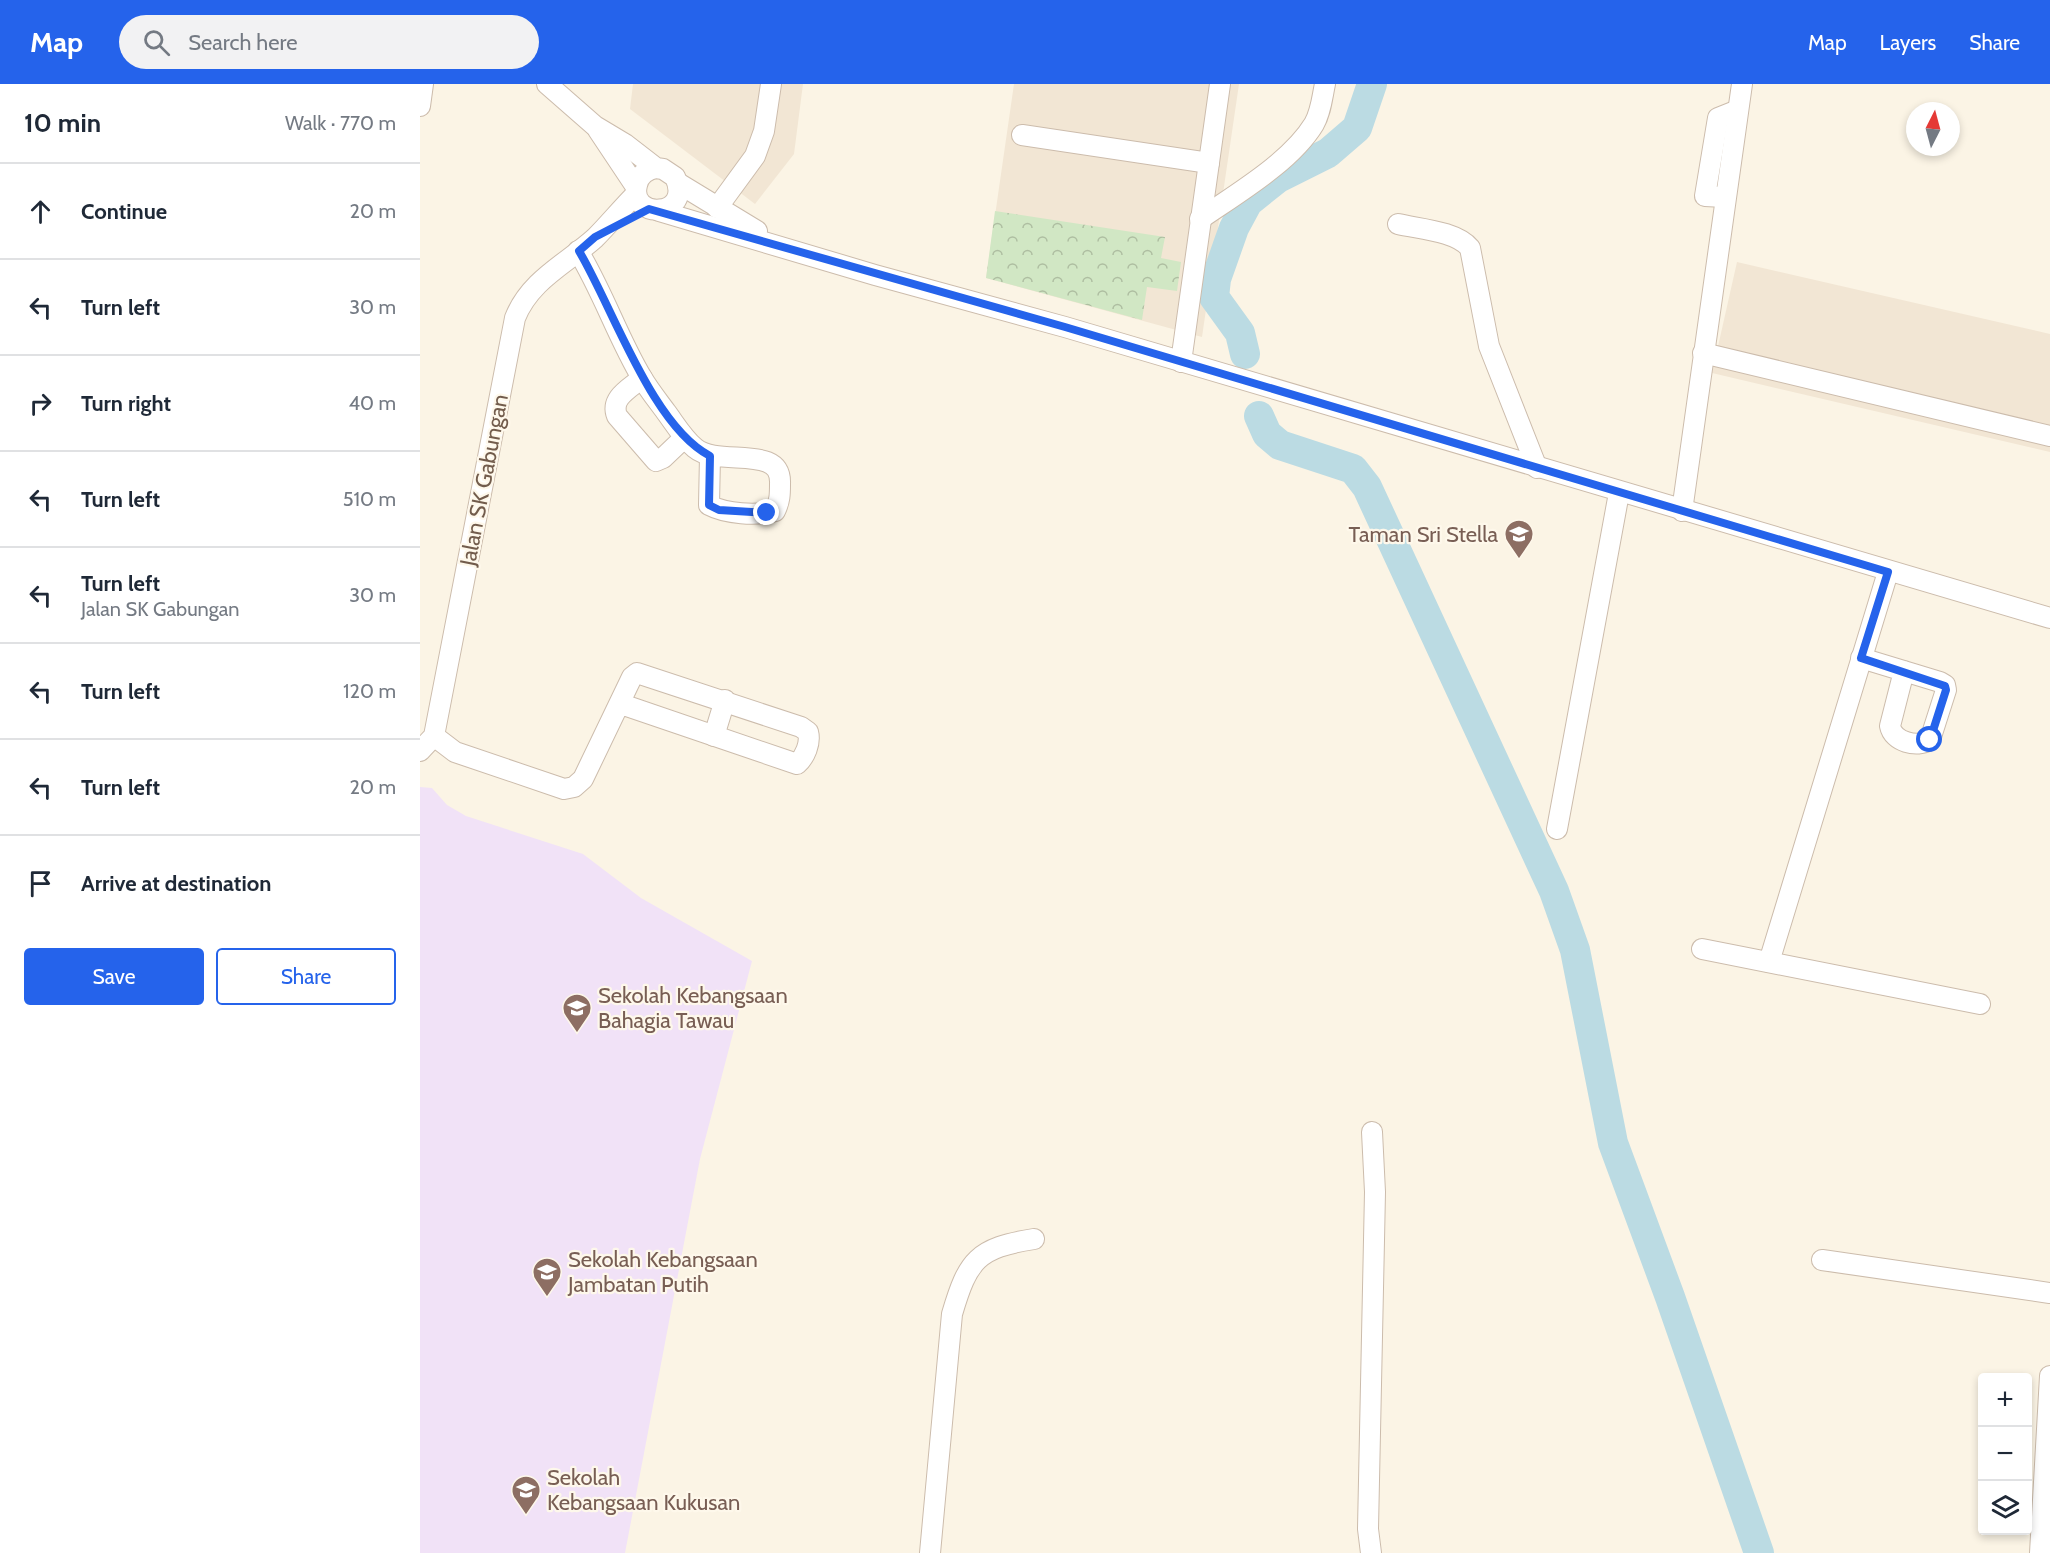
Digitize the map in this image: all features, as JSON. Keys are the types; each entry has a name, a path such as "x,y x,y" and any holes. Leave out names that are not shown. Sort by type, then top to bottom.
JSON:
{"street":[{"path":"420,106 423,84"},
{"path":"547,84 595,126 625,144 656,168 670,172 678,183 791,251"},
{"path":"717,208 755,156 764,130 771,84"},
{"path":"1181,362 1220,84"},
{"path":"1200,219 1281,160 1304,138 1321,109 1324,84"},
{"path":"1682,511 1724,197 1742,84"},
{"path":"595,126 636,190 640,203 654,210 1181,362 2050,618"},
{"path":"1022,135 1209,163"},
{"path":"636,190 644,172 656,168"},
{"path":"654,210 675,201 679,193 678,183"},
{"name":"Jalan SK Gabungan","path":"428,743 514,318 522,300 534,286 595,237 636,190"},
{"name":"Jalan SK Gabungan","path":"595,237 654,210"},
{"path":"1398,224 1454,237 1470,248 1489,346 1537,468"},
{"path":"579,251 595,279 642,378 684,438 696,449 710,456"},
{"path":"1703,353 2050,436"},
{"path":"642,378 615,401 614,408 617,416 656,460 663,458 684,438"},
{"path":"1557,829 1619,492"},
{"path":"1769,962 1888,572"},
{"path":"1861,658 1904,671"},
{"path":"428,743 564,789 574,787 583,779 632,677 637,673 725,700 801,727 808,732 810,738 802,759 797,764 621,704"},
{"path":"714,736 725,700"},
{"path":"1702,949 1980,1004"},
{"path":"1371,1553 1368,1529 1375,1192 1372,1132"},
{"path":"930,1553 951,1325 963,1279 979,1257 1000,1244 1034,1239"},
{"path":"1822,1260 2050,1293"},
{"path":"2040,1553 2048,1459 2050,1376"}],"shaded area":[{"path":"633,84 803,84 794,154 755,204 630,109"},
{"path":"1014,84 1239,84 1202,337 986,278"},
{"path":"1737,262 2050,334 2050,452 1712,373"},
{"path":"420,787 432,788 447,805 466,816 583,854 641,898 752,961 700,1159 625,1553 420,1553"}],"green space":[{"path":"995,211 1165,237 1161,258 1181,262 1177,291 1147,287 1142,320 986,278"}],"waterway":[{"path":"1245,354 1240,333 1214,297 1216,279 1234,228 1248,202 1278,178 1328,153 1357,128 1372,84"},
{"path":"1259,416 1267,434 1280,445 1353,469 1367,487 1554,891 1575,950 1613,1143 1670,1297 1759,1553"}],"place":[{"name":"Taman Sri Stella","path":"1519,560"},
{"name":"Sekolah Kebangsaan Bahagia Tawau","path":"577,1034"},
{"name":"Sekolah Kebangsaan Jambatan Putih","path":"547,1298"},
{"name":"Sekolah Kebangsaan Kukusan","path":"526,1516"}],"route":[{"path":"767,513 719,510 709,505 710,456 696,449 684,438 642,378 595,279 579,251 595,237 649,209 875,275 1065,327 1280,393 1888,572 1861,658 1940,682 1945,686 1946,690 1930,740"}]}
